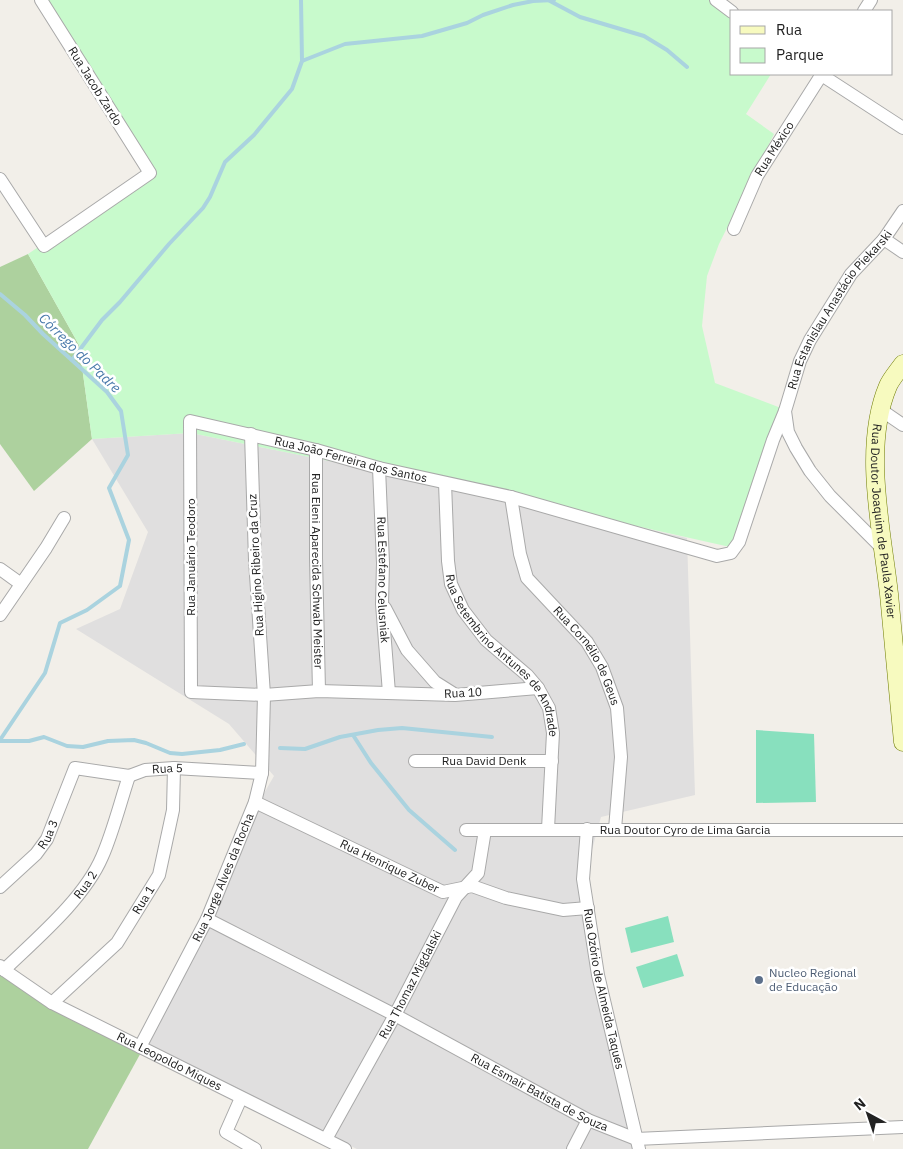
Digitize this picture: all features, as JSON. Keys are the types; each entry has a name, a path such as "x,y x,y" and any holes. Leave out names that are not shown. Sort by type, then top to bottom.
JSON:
{"main road":[{"name":"Rua Doutor Joaquim de Paula Xavier","path":"903,364 888,386 881,410 875,446 875,482 901,694 903,742"},
{"path":"892,626 903,610"}],"street":[{"name":"Rua Jacob Zardo","path":"0,179 44,246 150,173 41,0"},
{"path":"716,0 730,10"},
{"name":"Rua México","path":"734,229 757,176 820,75"},
{"path":"823,75 903,128"},
{"name":"Rua Estanislau Anastácio Piekarski","path":"740,542 800,361 810,340 851,274 884,239 903,211"},
{"path":"884,239 903,252"},
{"path":"881,410 903,425"},
{"name":"Rua Estanislau Anastácio Piekarski","path":"785,411 788,432 810,471 830,496 884,550"},
{"name":"Rua João Ferreira dos Santos","path":"190,421 316,450 379,468 511,497 717,556 730,553 740,542"},
{"name":"Rua Januário Teodoro","path":"190,421 191,692"},
{"name":"Rua Higino Ribeiro da Cruz","path":"251,434 255,560 264,695"},
{"name":"Rua Eleni Aparecida Schwab Meister","path":"316,450 319,691"},
{"name":"Rua Estefano Celusniak","path":"379,468 383,563 382,604 389,693"},
{"name":"Rua Setembrino Antunes de Andrade","path":"445,483 448,561 451,584 463,610 486,640 528,675 549,708 553,733 548,829"},
{"name":"Rua Cornélio de Geus","path":"511,497 520,554 527,578 587,642 602,667 617,708 621,757 615,830"},
{"path":"0,615 64,518"},
{"path":"0,569 21,584"},
{"path":"382,604 408,650 434,682 455,695"},
{"name":"Rua 10","path":"191,692 264,695 319,691 455,695 538,688"},
{"name":"Rua Jorge Alves da Rocha","path":"140,1047 207,919 255,802 262,773 264,695"},
{"name":"Rua David Denk","path":"415,762 552,761"},
{"name":"Rua 5","path":"75,768 129,776 145,770 174,768 262,773"},
{"name":"Rua 3","path":"0,887 36,854 47,839 75,768"},
{"name":"Rua 1","path":"52,1003 117,943 159,875 173,810 174,768"},
{"name":"Rua 2","path":"2,968 63,912 85,886 102,858 129,776"},
{"name":"Rua Henrique Zuber","path":"255,802 443,892 472,886 506,898 563,910 588,908"},
{"name":"Rua Ozório de Almeida Taques","path":"587,829 584,879 598,975 637,1144"},
{"name":"Rua Doutor Cyro de Lima Garcia","path":"466,830 903,830"},
{"name":"Rua Thomaz Migdalski","path":"326,1139 396,1015 456,897 478,873 485,830"},
{"name":"Rua Esmair Batista de Souza","path":"207,919 396,1015 588,1120 637,1144 903,1127"},
{"name":"Rua Leopoldo Miques","path":"2,968 52,1003 345,1149"},
{"path":"241,1098 226,1132 255,1149"},
{"path":"573,1149 588,1120"}],"shaded area":[{"path":"191,433 516,499 687,538 695,795 601,817 584,879 640,1149 357,1149 144,1047 214,919 263,795 274,776 229,724 76,629 120,609 148,532 92,439"}],"green space":[{"path":"38,0 719,0 731,10 730,75 770,75 746,114 774,134 719,244 707,276 702,326 715,383 781,408 730,547 516,499 191,433 92,439 79,345 28,254 150,171"},
{"path":"28,254 79,345 92,439 34,491 0,444 0,267"},
{"path":"756,730 814,734 816,802 756,803"},
{"path":"668,916 674,942 631,953 625,928"},
{"path":"677,954 684,976 643,988 636,967"},
{"path":"0,968 144,1047 88,1149 0,1149"}],"waterway":[{"path":"72,360 102,320 203,208 210,197 225,162 254,135 292,89 302,61 301,0"},
{"path":"302,61 345,44 422,36 467,23 483,15 513,5 533,1 554,0"},
{"path":"550,1 580,17 644,36 667,50 687,67"},
{"name":"Córrego do Padre","path":"0,294 107,392 121,411 128,455 109,488 129,540 120,586 87,610 60,623 45,673 0,740"},
{"path":"280,748 305,749 340,737 402,728 492,737"},
{"path":"353,735 371,763 409,810 455,850"},
{"path":"0,741 29,741 44,737 67,746 83,747 108,741 134,740 170,753 182,754 220,750 244,744"}],"place":[{"name":"Nucleo Regional de Educação","path":"759,980"}]}
